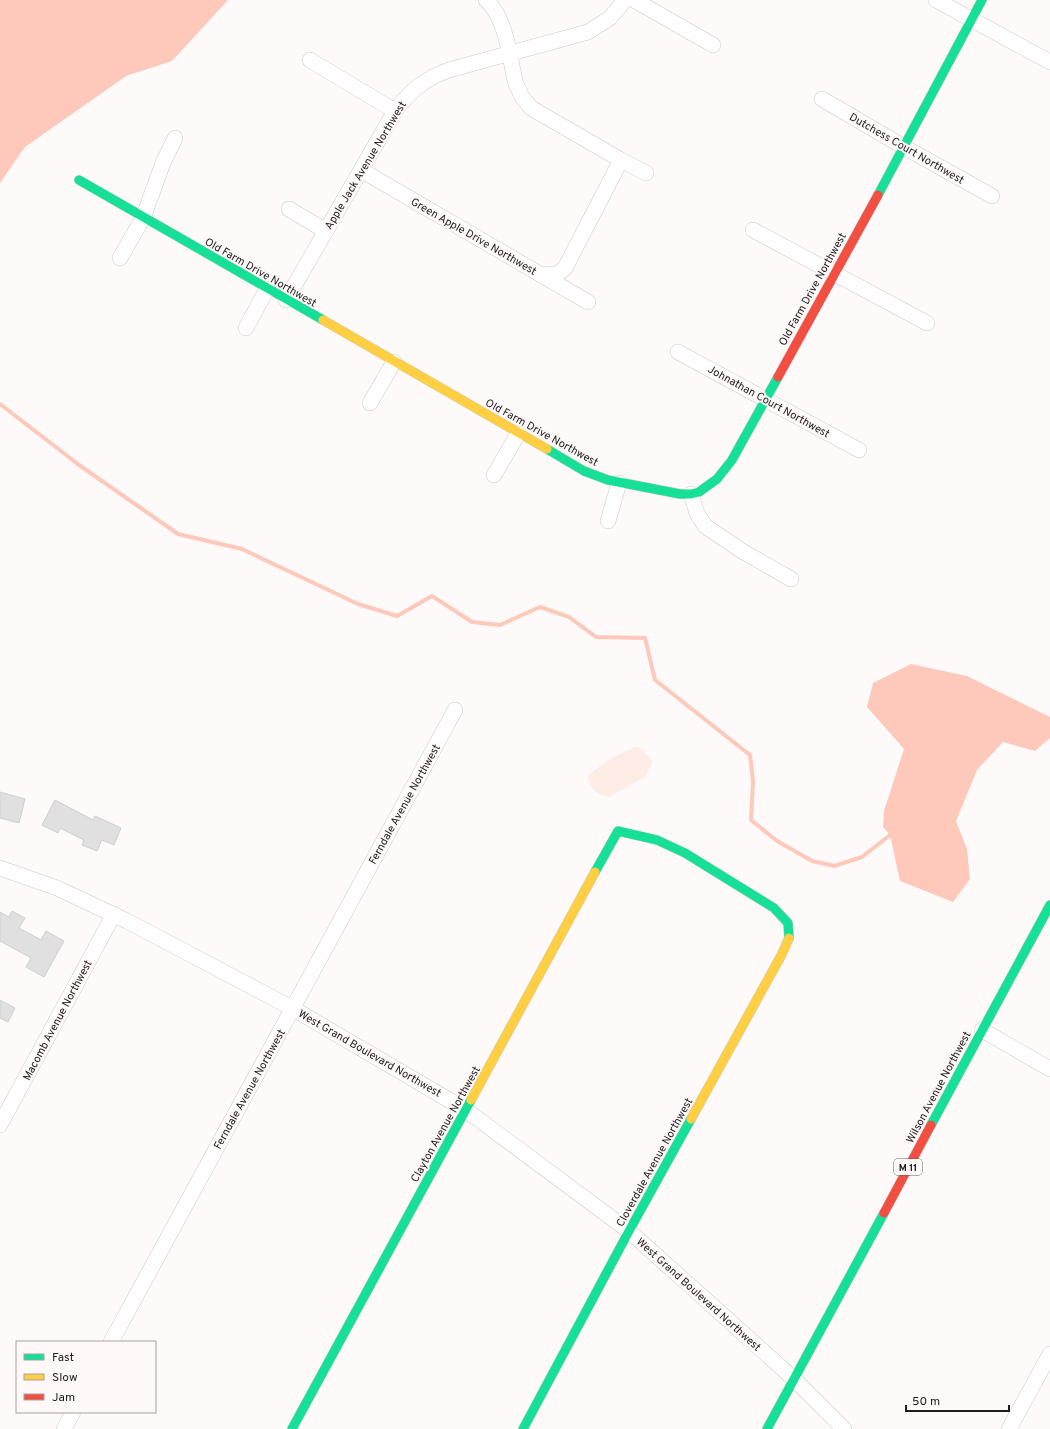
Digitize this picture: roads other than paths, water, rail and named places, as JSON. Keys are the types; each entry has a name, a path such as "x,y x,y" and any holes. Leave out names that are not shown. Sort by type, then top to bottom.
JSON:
{"street":[{"path":"486,0 495,10 502,24 518,91 526,103 540,113 646,173"},
{"name":"Apple Jack Avenue Northwest","path":"286,300 395,111 413,89 432,77 449,70 509,55 588,32 610,18 625,0"},
{"path":"634,0 713,45"},
{"path":"936,0 1050,62"},
{"name":"Old Farm Drive Northwest","path":"79,180 584,471 619,483 680,494 690,494 699,492 717,479 732,460 904,147 982,0"},
{"path":"310,60 395,111"},
{"name":"Dutchess Court Northwest","path":"822,99 992,196"},
{"path":"120,258 144,218 163,163 175,138"},
{"path":"541,275 554,276 565,268 621,160"},
{"name":"Green Apple Drive Northwest","path":"361,170 588,302"},
{"path":"289,209 326,231"},
{"path":"753,230 927,323"},
{"path":"246,328 268,290"},
{"name":"Johnathan Court Northwest","path":"678,352 859,450"},
{"path":"370,403 394,362"},
{"path":"494,475 518,434"},
{"path":"608,521 619,483"},
{"path":"690,494 697,513 705,526 742,551 791,579"},
{"name":"Ferndale Avenue Northwest","path":"112,1341 456,710"},
{"name":"Cloverdale Avenue Northwest","path":"523,1429 629,1231 782,954 789,938 788,924 774,908 685,853 657,840 618,831"},
{"name":"Clayton Avenue Northwest","path":"292,1429 618,831"},
{"name":"West Grand Boulevard Northwest","path":"0,868 57,888 114,914 292,1008 466,1110 629,1231 794,1379 844,1429"},
{"name":"Wilson Avenue Northwest","path":"767,1429 1050,904"},
{"name":"Macomb Avenue Northwest","path":"0,1125 114,914"},
{"path":"982,1030 1050,1069"},
{"path":"1009,1429 1050,1354"},
{"path":"64,1429 72,1413"}],"waterway":[{"path":"0,404 79,465 178,534 242,549 358,604 397,616 432,596 472,622 500,625 540,607 569,617 596,637 645,638 655,680 750,755 753,781 751,820 777,841 812,861 834,866 862,857 890,835"}]}
